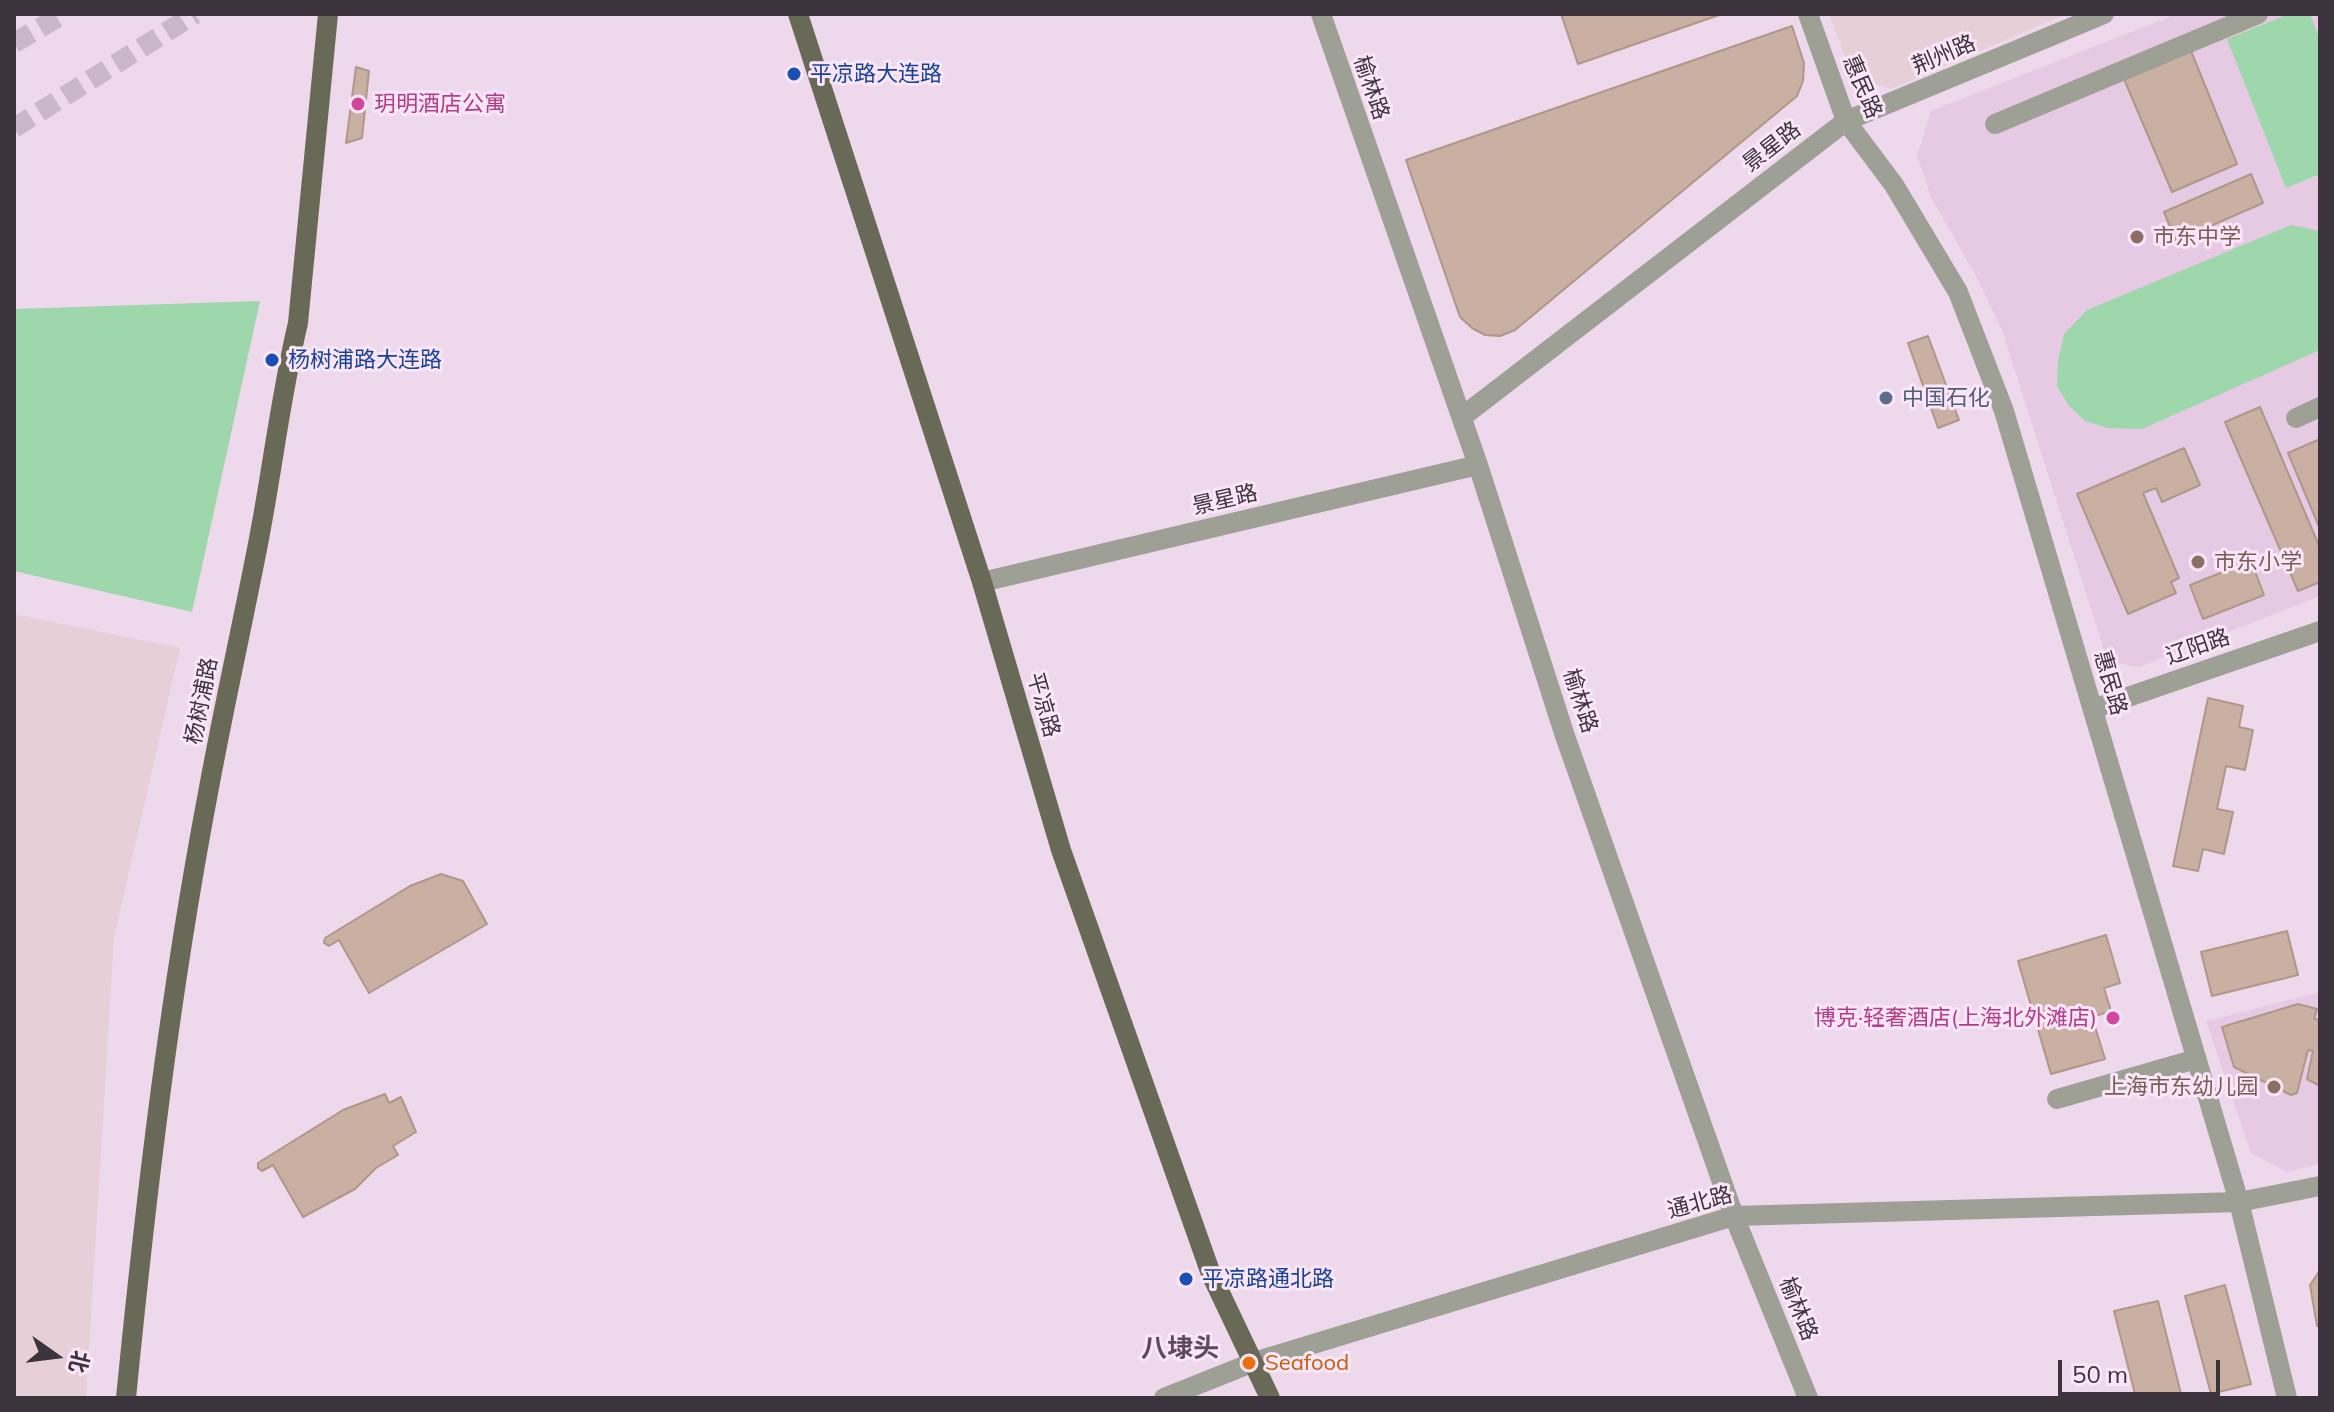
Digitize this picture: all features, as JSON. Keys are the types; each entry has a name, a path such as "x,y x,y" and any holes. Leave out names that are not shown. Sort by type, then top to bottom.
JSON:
{"main road":[{"name":"杨树浦路","path":"126,1398 141,1244 185,930 208,793 274,465 289,361 298,323 328,14"},
{"name":"平凉路","path":"798,14 982,582 1061,850 1211,1274 1270,1398"}],"street":[{"name":"榆林路","path":"1321,14 1462,417 1565,736 1734,1216 1808,1398"},
{"name":"惠民路","path":"1808,14 1846,121 1894,185 1958,292 2004,411 2239,1202 2287,1398"},
{"name":"荆州路","path":"1846,121 2104,14"},
{"path":"1995,124 2258,14"},
{"name":"景星路","path":"1462,417 1846,121"},
{"path":"2296,418 2320,407"},
{"name":"景星路","path":"982,582 1478,465"},
{"name":"辽阳路","path":"2093,709 2320,631"},
{"path":"2057,1099 2196,1059"},
{"name":"通北路","path":"1164,1398 1254,1362 1734,1216 2239,1202 2320,1186"}],"shaded area":[{"path":"1829,14 2066,14 1891,89 1852,76"},
{"name":"市东中学","path":"2177,14 2320,14 2320,596 2139,667 2116,663 2104,650 2002,330 1977,278 1931,197 1917,156 1931,111"},
{"path":"14,614 180,648 114,938 86,1398 14,1398"},
{"name":"上海市东幼儿园","path":"2320,992 2320,1164 2287,1172 2251,1153 2206,1021"}],"green space":[{"path":"2289,14 2310,14 2320,40 2320,174 2286,188 2227,39"},
{"path":"2291,225 2320,231 2320,350 2142,429 2107,428 2085,421 2069,406 2057,386 2058,360 2064,334 2087,310"},
{"path":"260,301 192,612 14,571 14,309"}],"building":[{"path":"1561,14 1722,14 1578,64"},
{"path":"1792,26 1804,63 1803,81 1797,96 1515,330 1500,336 1485,335 1460,317 1406,160"},
{"path":"2191,51 2237,164 2172,192 2124,79"},
{"name":"玥明酒店公寓","path":"356,67 369,71 362,138 346,143"},
{"path":"2251,174 2263,203 2176,241 2164,212"},
{"path":"1928,336 1959,420 1938,428 1908,343"},
{"path":"2260,407 2320,548 2320,582 2298,591 2225,422"},
{"path":"2320,439 2320,529 2288,453"},
{"path":"2184,448 2200,485 2162,502 2156,488 2143,493 2179,578 2171,582 2176,593 2128,614 2077,494"},
{"path":"2251,561 2264,595 2203,619 2190,585"},
{"path":"2208,698 2243,706 2239,727 2253,730 2245,770 2226,766 2217,809 2233,812 2224,854 2203,849 2198,871 2173,866"},
{"path":"441,874 463,881 487,924 369,993 339,940 329,946 324,943 325,938 410,886"},
{"path":"2287,931 2298,975 2212,996 2201,952"},
{"path":"2106,935 2120,983 2104,988 2111,1011 2092,1017 2105,1059 2051,1074 2018,961"},
{"path":"2298,1004 2317,1009 2314,1019 2320,1020 2320,1086 2307,1079 2313,1051 2308,1050 2297,1093 2291,1095 2234,1067 2222,1027"},
{"path":"385,1094 389,1103 401,1097 416,1132 393,1146 398,1155 376,1168 355,1189 303,1217 273,1165 262,1171 258,1163 343,1110"},
{"path":"2320,1270 2320,1325 2317,1326 2310,1285"},
{"path":"2225,1285 2251,1384 2211,1394 2185,1296"},
{"path":"2158,1301 2182,1398 2136,1398 2114,1311"}],"tunnel":[{"path":"14,43 64,14"},
{"path":"14,128 195,14"}],"place":[{"name":"平凉路大连路","path":"794,74"},
{"name":"玥明酒店公寓","path":"358,104"},
{"name":"市东中学","path":"2137,237"},
{"name":"杨树浦路大连路","path":"272,360"},
{"name":"中国石化","path":"1886,398"},
{"name":"市东小学","path":"2198,562"},
{"name":"博克·轻奢酒店(上海北外滩店)","path":"2113,1018"},
{"name":"上海市东幼儿园","path":"2274,1087"},
{"name":"平凉路通北路","path":"1186,1279"},
{"name":"Seafood","path":"1249,1363"}],"district":[{"name":"八埭头","path":"1180,1349"}]}
